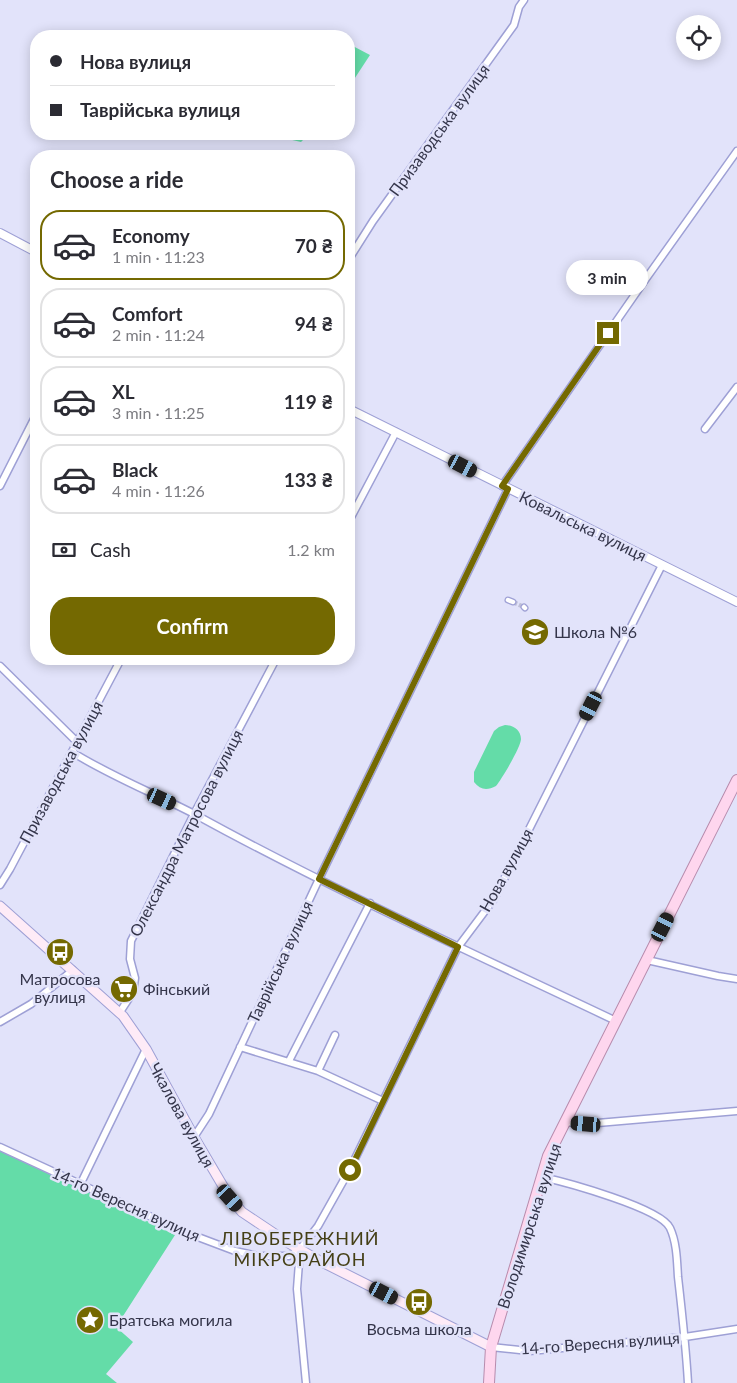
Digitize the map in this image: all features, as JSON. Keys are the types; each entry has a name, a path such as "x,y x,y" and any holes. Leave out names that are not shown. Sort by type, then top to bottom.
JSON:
{"main road":[{"name":"Володимирська вулиця","path":"489,1383 491,1347 548,1156 737,780"},
{"name":"Чкалова вулиця","path":"0,906 120,1012 146,1049 230,1198 242,1212 258,1224 300,1249"},
{"name":"14-го Вересня вулиця","path":"300,1249 491,1347"}],"street":[{"name":"Призаводська вулиця","path":"355,250 373,221 514,26 519,7 524,0"},
{"name":"Таврійська вулиця","path":"194,1137 209,1114 505,487 645,280 737,151"},
{"path":"0,234 30,249"},
{"path":"704,429 737,387"},
{"name":"Ковальська вулиця","path":"355,412 737,602"},
{"path":"0,486 30,426"},
{"path":"355,510 396,432"},
{"name":"Нова вулиця","path":"300,1249 318,1226 350,1170 458,947 494,898 662,565"},
{"name":"Призаводська вулиця","path":"0,885 118,665"},
{"name":"Олександра Матросова вулиця","path":"120,1012 133,992 135,978 130,959 131,941 194,814 273,665"},
{"path":"0,666 76,741"},
{"path":"72,752 97,768 194,814 319,879 616,1022"},
{"path":"289,1060 370,903"},
{"path":"647,960 737,979"},
{"path":"0,1022 31,1004 73,970"},
{"path":"318,1071 335,1035"},
{"path":"240,1047 289,1060 318,1071 383,1101"},
{"path":"81,1183 146,1049"},
{"path":"565,1122 586,1124 737,1112"},
{"name":"14-го Вересня вулиця","path":"0,1147 182,1231 235,1251 258,1256 289,1256 300,1249"},
{"path":"542,1177 568,1182 643,1209 661,1218 670,1228 676,1250 688,1383"},
{"path":"300,1249 297,1289 306,1383"},
{"name":"14-го Вересня вулиця","path":"491,1347 530,1352 685,1338 737,1329"}],"green space":[{"path":"355,47 370,55 355,78"},
{"path":"505,725 514,727 521,736 518,749 496,786 490,789 481,788 474,782 474,772 494,731"},
{"path":"0,1151 175,1235 116,1327 133,1342 106,1374 117,1383 0,1383"}],"tunnel":[{"path":"513,602 524,607"}],"place":[{"name":"Школа №6","path":"535,632"},
{"name":"Матросова вулиця","path":"60,952"},
{"name":"Фінський","path":"124,989"},
{"name":"Восьма школа","path":"419,1302"},
{"name":"Братська могила","path":"90,1320"}],"district":[{"name":"ЛІВОБЕРЕЖНИЙ МІКРОРАЙОН","path":"300,1249"}],"route":[{"path":"350,1170 458,947 319,879 508,489 502,486 608,333"}]}
